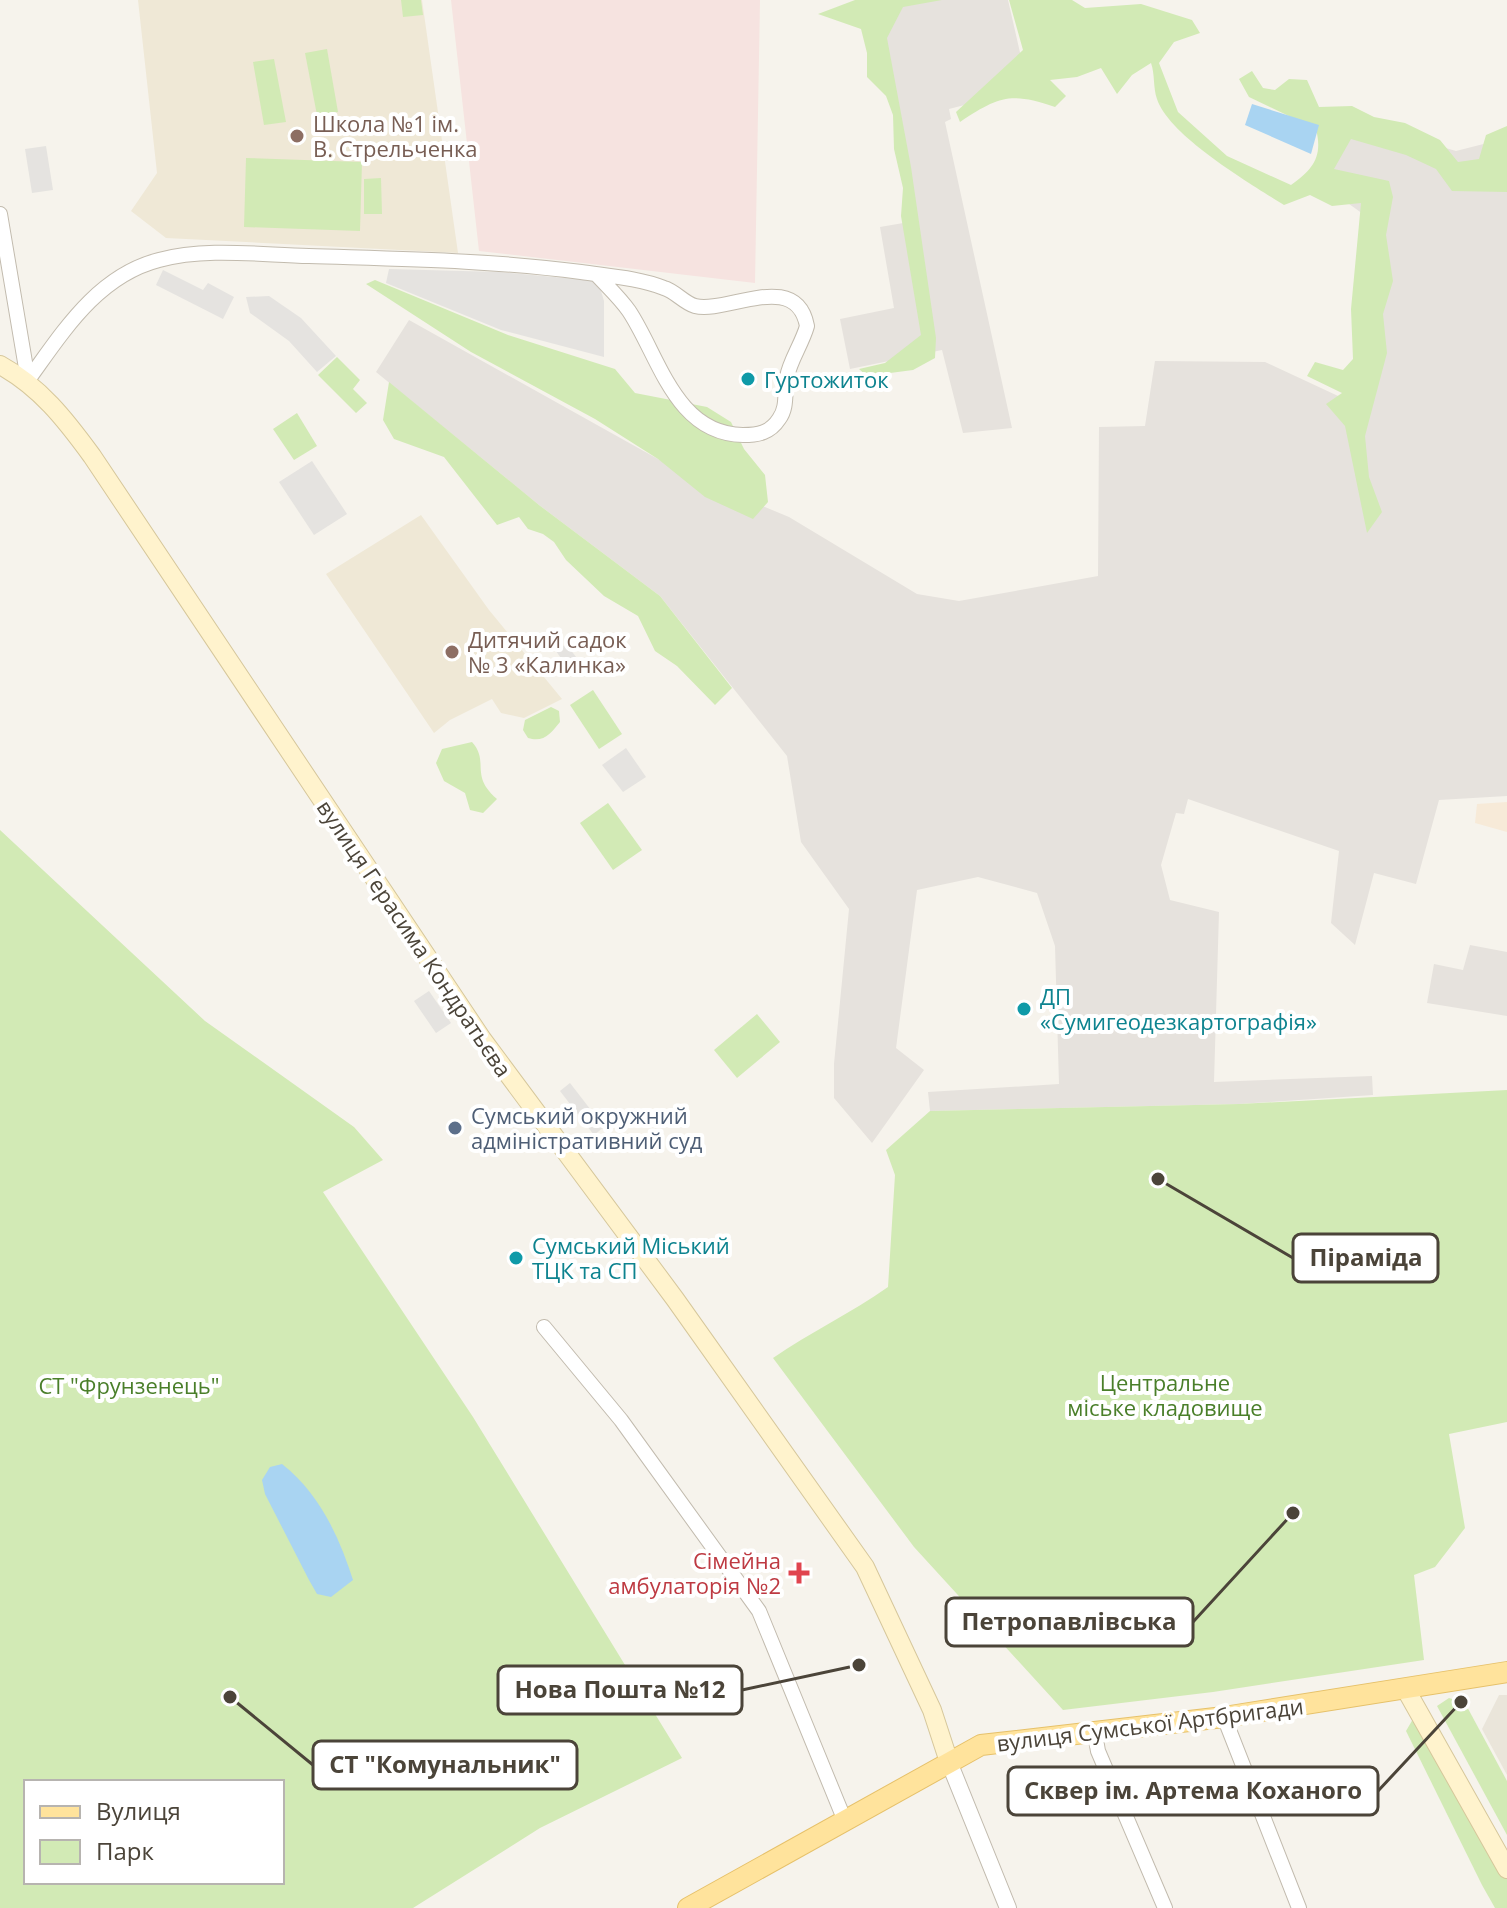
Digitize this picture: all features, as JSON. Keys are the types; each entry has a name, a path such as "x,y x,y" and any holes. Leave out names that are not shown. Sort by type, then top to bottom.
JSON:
{"main road":[{"name":"вулиця Герасима Кондратьєва","path":"0,365 28,380 65,419 92,456 482,1039 675,1299 865,1567 932,1710 949,1762"},
{"name":"вулиця Сумської Артбригади","path":"688,1908 981,1745 1224,1717 1507,1672"},
{"path":"1405,1688 1507,1869"}],"street":[{"path":"0,214 28,380"},
{"path":"28,380 94,294 157,260 207,253 375,255 518,263 596,274 666,288 696,306 784,298 794,306 807,326 787,374 785,409 779,420 760,435 736,434 713,428 688,409 669,390 628,310 596,274"},
{"path":"544,1327 621,1420 759,1611 845,1821"},
{"path":"1224,1717 1299,1908"},
{"path":"1095,1734 1098,1751 1165,1908"},
{"name":"вулиця Герасима Кондратьєва","path":"949,1762 1008,1908"}],"shaded area":[{"name":"Школа №1 ім. В. Стрельченка","path":"138,0 422,0 458,253 166,238 131,211 157,173"},
{"path":"451,0 760,0 755,283 479,251"},
{"path":"920,0 1008,0 1021,57 976,102 949,109 951,119 945,122 1012,428 963,433 942,350 850,369 840,319 894,308 880,227 915,221 880,27 894,6"},
{"path":"1342,118 1456,151 1507,138 1507,796 1439,800 1416,884 1374,873 1355,945 1331,923 1339,851 1188,799 1184,814 1176,813 1161,865 1170,900 1219,912 1214,1082 1372,1076 1373,1095 1239,1104 930,1111 928,1092 1059,1084 1055,946 1037,893 978,877 917,890 896,1048 924,1070 872,1143 834,1098 834,1064 849,909 801,842 787,756 660,596 539,505 376,372 409,320 683,473 789,517 917,594 959,601 1098,576 1099,427 1145,426 1155,361 1265,362 1351,402 1370,219 1317,181"},
{"path":"46,146 53,190 32,193 25,149"},
{"path":"389,269 500,272 598,281 604,301 604,357 501,330 386,283"},
{"path":"163,270 203,290 208,283 234,297 223,319 156,285"},
{"path":"269,296 301,318 336,356 317,372 289,341 250,313 246,297"},
{"path":"312,461 347,514 314,535 279,482"},
{"name":"Дитячий садок № 3 «Калинка»","path":"421,515 489,610 562,699 524,718 501,713 492,699 450,720 434,733 326,574"},
{"path":"566,644 580,662 569,670 556,651"},
{"path":"626,748 646,777 623,792 602,765"},
{"path":"1507,802 1507,832 1475,823 1477,804"},
{"path":"1470,945 1507,952 1507,1016 1427,1003 1434,964 1463,970"},
{"path":"429,991 451,1023 436,1033 414,1001"},
{"path":"570,1083 604,1127 594,1135 560,1091"},
{"path":"1499,1695 1507,1695 1507,1775 1482,1729"}],"green space":[{"path":"401,0 421,0 423,15 403,17"},
{"path":"855,0 942,0 903,7 887,38 911,167 936,338 935,358 913,370 867,376 859,369 885,363 921,335 901,216 903,188 894,149 893,115 886,96 867,77 867,53 861,29 818,14"},
{"path":"1009,0 1072,0 1085,8 1141,4 1192,20 1200,33 1174,42 1159,63 1178,112 1227,156 1291,185 1314,162 1318,147 1316,129 1249,97 1239,79 1252,71 1263,88 1275,90 1289,79 1307,80 1319,107 1352,106 1374,117 1405,123 1440,140 1458,162 1479,159 1486,135 1507,126 1507,192 1452,191 1436,169 1406,155 1351,139 1334,169 1389,181 1393,197 1386,235 1393,281 1383,314 1387,353 1365,436 1369,477 1382,512 1367,533 1345,426 1326,404 1342,393 1307,376 1315,362 1343,370 1353,359 1351,309 1361,203 1332,206 1310,195 1284,205 1232,172 1194,143 1165,113 1157,99 1151,63 1132,75 1117,94 1101,68 1077,77 1050,80 1066,96 1055,107 1027,99 1006,99 960,122 956,112 1023,50"},
{"path":"327,49 338,112 317,115 305,53"},
{"path":"274,59 286,122 264,125 253,62"},
{"path":"246,158 362,162 360,231 244,227"},
{"path":"381,178 382,214 364,214 364,179"},
{"path":"375,280 508,335 615,369 635,393 707,407 731,422 744,449 765,475 768,502 753,519 705,497 658,459 595,419 471,352 366,284"},
{"path":"337,357 360,380 353,389 367,403 356,413 318,375"},
{"path":"389,382 539,505 660,596 732,688 715,705 677,666 655,651 638,616 604,596 566,560 554,542 528,529 519,517 497,525 444,457 394,439 383,420"},
{"path":"297,413 317,446 294,460 273,429"},
{"path":"593,690 622,734 599,749 570,705"},
{"path":"551,707 559,711 560,722 543,738 528,738 523,730 525,720"},
{"path":"472,742 480,756 484,783 497,799 483,813 470,810 465,793 444,781 436,763 442,749"},
{"path":"608,803 642,850 613,870 580,823"},
{"name":"СТ \"Фрунзенець\"","path":"0,830 205,1021 354,1127 383,1160 323,1192 473,1417 682,1758 540,1828 413,1908 0,1908"},
{"path":"757,1014 780,1042 737,1078 714,1050"},
{"name":"Центральне міське кладовище","path":"1507,1090 1507,1422 1449,1434 1465,1528 1435,1567 1414,1575 1424,1660 1213,1692 1063,1710 914,1547 773,1358 888,1287 895,1175 886,1150 930,1111 1239,1104"},
{"path":"1449,1698 1465,1703 1507,1781 1507,1835 1437,1706"},
{"path":"1413,1719 1420,1721 1507,1879 1507,1908 1495,1908 1482,1885 1406,1731"}],"water":[{"path":"1252,104 1319,125 1311,154 1245,125"},
{"path":"282,1464 307,1488 326,1516 353,1580 331,1597 317,1594 265,1494 262,1480 270,1467"}],"place":[{"name":"Школа №1 ім. В. Стрельченка","path":"297,136"},
{"name":"Гуртожиток","path":"748,379"},
{"name":"Дитячий садок № 3 «Калинка»","path":"452,652"},
{"name":"ДП «Сумигеодезкартографія»","path":"1024,1009"},
{"name":"Сумський окружний адміністративний суд","path":"455,1128"},
{"name":"Піраміда","path":"1158,1179"},
{"name":"Сумський Міський ТЦК та СП","path":"516,1258"},
{"name":"Петропавлівська","path":"1293,1513"},
{"name":"Сімейна амбулаторія №2","path":"799,1573"},
{"name":"Нова Пошта №12","path":"859,1665"},
{"name":"СТ \"Комунальник\"","path":"230,1697"},
{"name":"Сквер ім. Артема Коханого","path":"1461,1702"}]}
